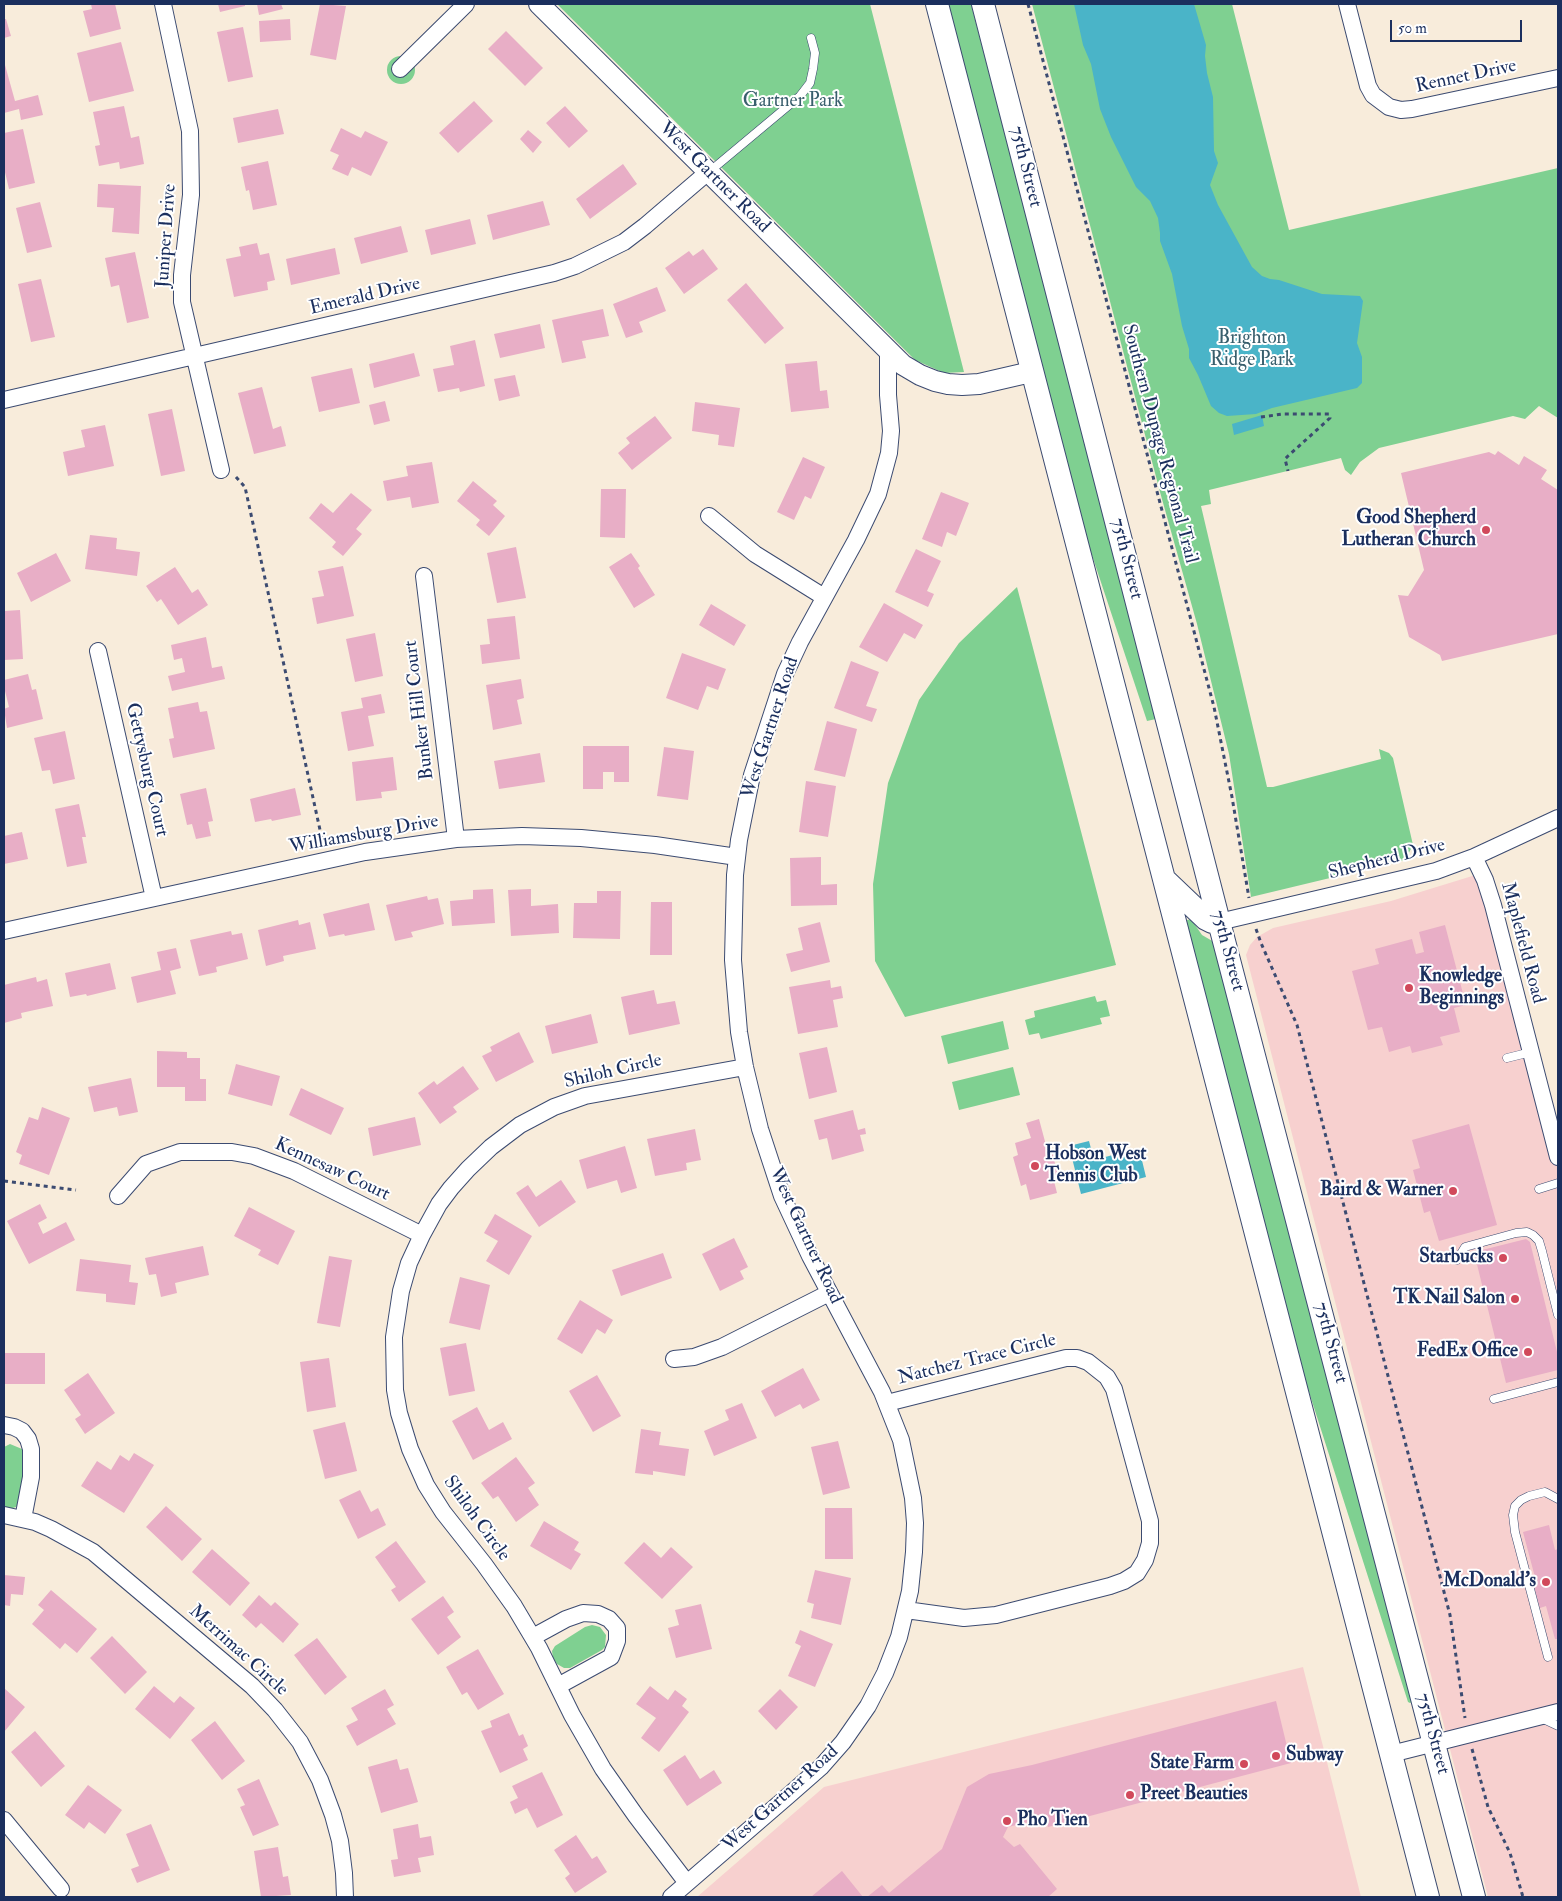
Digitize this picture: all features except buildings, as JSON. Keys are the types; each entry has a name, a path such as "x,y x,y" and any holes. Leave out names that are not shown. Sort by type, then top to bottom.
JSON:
{"main road":[{"path":"937,4 1428,1897"},
{"name":"75th Street","path":"983,4 1219,922 1474,1897"},
{"path":"1163,878 1206,920 1219,922"}],"street":[{"name":"Juniper Drive","path":"163,4 190,130 191,195 182,275 182,302 226,472"},
{"path":"400,69 466,4"},
{"name":"West Gartner Road","path":"539,4 903,365 920,375 948,384 962,385 979,384 1031,372"},
{"name":"Rennet Drive","path":"1348,4 1368,86 1373,95 1382,104 1401,110 1412,110 1558,78"},
{"name":"Emerald Drive","path":"4,397 195,356 526,280 575,266 624,242 708,172"},
{"name":"West Gartner Road","path":"671,1897 821,1767 843,1742 868,1706 885,1673 899,1637 910,1591 914,1552 913,1498 901,1440 887,1403 810,1256 782,1196 760,1130 744,1066 733,960 737,857 752,775 782,683 800,642 856,540 878,494 889,453 891,431 888,395 888,352"},
{"path":"709,516 755,554 824,597"},
{"name":"Bunker Hill Court","path":"424,576 456,839"},
{"name":"Gettysburg Court","path":"98,651 154,898"},
{"name":"Shepherd Drive","path":"1219,922 1436,871 1474,858 1558,818"},
{"name":"Williamsburg Drive","path":"4,931 365,852 456,839 522,836 581,838 655,845 737,857"},
{"name":"Maplefield Road","path":"1474,858 1493,905 1558,1157"},
{"name":"Shiloh Circle","path":"688,1882 636,1816 603,1769 572,1715 533,1637 514,1606 443,1512 426,1485 410,1449 399,1413 395,1390 393,1354 397,1310 409,1263 422,1235 439,1204 468,1168 490,1147 520,1125 554,1107 593,1094 744,1066"},
{"name":"Kennesaw Court","path":"118,1196 146,1164 180,1152 232,1152 254,1156 294,1171 422,1235"},
{"path":"674,1359 694,1357 722,1347 829,1293"},
{"name":"Natchez Trace Circle","path":"887,1403 1066,1358 1077,1358 1088,1362 1107,1377 1114,1389 1150,1521 1150,1543 1145,1560 1137,1573 1124,1581 996,1615 964,1618 906,1610"},
{"path":"4,1425 14,1426 22,1431 28,1438 32,1449 31,1477 23,1519"},
{"name":"Merrimac Circle","path":"4,1515 23,1519 51,1529 93,1552 252,1686 276,1710 300,1742 320,1780 333,1815 340,1841 345,1897"},
{"path":"533,1637 566,1619 582,1613 598,1614 609,1619 617,1628 617,1641 610,1658 558,1686"},
{"path":"1391,1754 1558,1712"},
{"path":"4,1820 62,1889"}],"lane":[{"path":"708,172 800,96 810,83 814,69 815,53 811,38"},
{"path":"1507,1058 1531,1052"},
{"path":"1539,1188 1558,1183"},
{"path":"1457,1260 1466,1247 1516,1234 1527,1232 1533,1234 1539,1241 1542,1250 1558,1314"},
{"path":"1494,1399 1558,1382"},
{"path":"1548,1657 1515,1532 1513,1515 1515,1506 1520,1500 1528,1496 1546,1492 1558,1499"},
{"path":"1540,1717 1558,1726"}],"path":[{"name":"Southern Dupage Regional Trail","path":"1028,4 1214,707 1232,797 1248,895"},
{"path":"1261,417 1283,414 1329,414 1330,418 1285,459 1288,471"},
{"path":"226,472 245,487 322,840"},
{"path":"1258,935 1299,1034 1450,1614 1465,1715"},
{"path":"4,1181 76,1190"},
{"path":"1474,1758 1488,1807 1510,1853 1523,1897"}],"shaded area":[{"path":"1482,873 1558,1167 1558,1897 1488,1897 1246,955 1250,945 1257,937 1273,928 1391,901"},
{"path":"1303,1667 1361,1897 697,1897 824,1787"}],"green space":[{"name":"Gartner Park","path":"557,4 870,4 964,372 944,373 915,360"},
{"path":"947,4 971,4 1156,719 1147,721 1078,513"},
{"name":"Brighton Ridge Park","path":"1032,4 1232,4 1289,230 1558,168 1558,418 1539,406 1525,419 1513,416 1379,448 1360,462 1351,475 1345,470 1341,458 1209,490 1211,504 1201,506 1267,787 1381,759 1379,749 1389,753 1393,758 1413,845 1405,860 1251,897 1229,754 1197,624 1160,492"},
{"path":"401,56 411,60 415,70 411,80 401,84 391,80 387,70 391,60"},
{"path":"1017,587 1116,965 905,1017 875,961 873,884 888,783 919,700 959,643"},
{"path":"1191,919 1202,935 1214,942 1412,1702 1410,1703 1408,1702 1302,1370 1184,921"},
{"path":"1095,996 1097,1002 1106,1000 1110,1016 1100,1018 1102,1024 1041,1039 1039,1033 1029,1035 1025,1020 1035,1017 1034,1011"},
{"path":"1003,1021 1009,1049 948,1064 941,1036"},
{"path":"1013,1067 1020,1095 959,1110 952,1082"},
{"path":"10,1444 22,1449 26,1460 19,1503 16,1507 4,1510 4,1447"},
{"path":"592,1625 600,1627 606,1635 605,1647 570,1668 564,1668 557,1664 553,1658 552,1651 555,1646 585,1627"}],"water":[{"path":"1074,4 1194,4 1206,45 1207,73 1213,97 1214,151 1218,163 1210,185 1218,205 1252,267 1262,276 1322,294 1360,296 1363,301 1357,343 1362,357 1362,383 1357,388 1272,408 1256,414 1227,416 1219,413 1211,406 1189,358 1189,349 1182,326 1172,274 1160,241 1158,218 1150,201 1136,187 1111,137 1100,109 1091,64 1083,45"},
{"path":"1262,415 1264,426 1234,435 1232,424"},
{"path":"1089,1141 1094,1160 1139,1148 1146,1177 1081,1194 1069,1146"}],"place":[{"name":"Good Shepherd Lutheran Church","path":"1486,530"},
{"name":"Knowledge Beginnings","path":"1409,988"},
{"name":"Hobson West Tennis Club","path":"1035,1166"},
{"name":"Baird & Warner","path":"1453,1191"},
{"name":"Starbucks","path":"1503,1258"},
{"name":"TK Nail Salon","path":"1515,1299"},
{"name":"FedEx Office","path":"1528,1352"},
{"name":"McDonald's","path":"1546,1582"},
{"name":"Subway","path":"1276,1756"},
{"name":"State Farm","path":"1244,1764"},
{"name":"Preet Beauties","path":"1130,1795"},
{"name":"Pho Tien","path":"1007,1821"}]}
